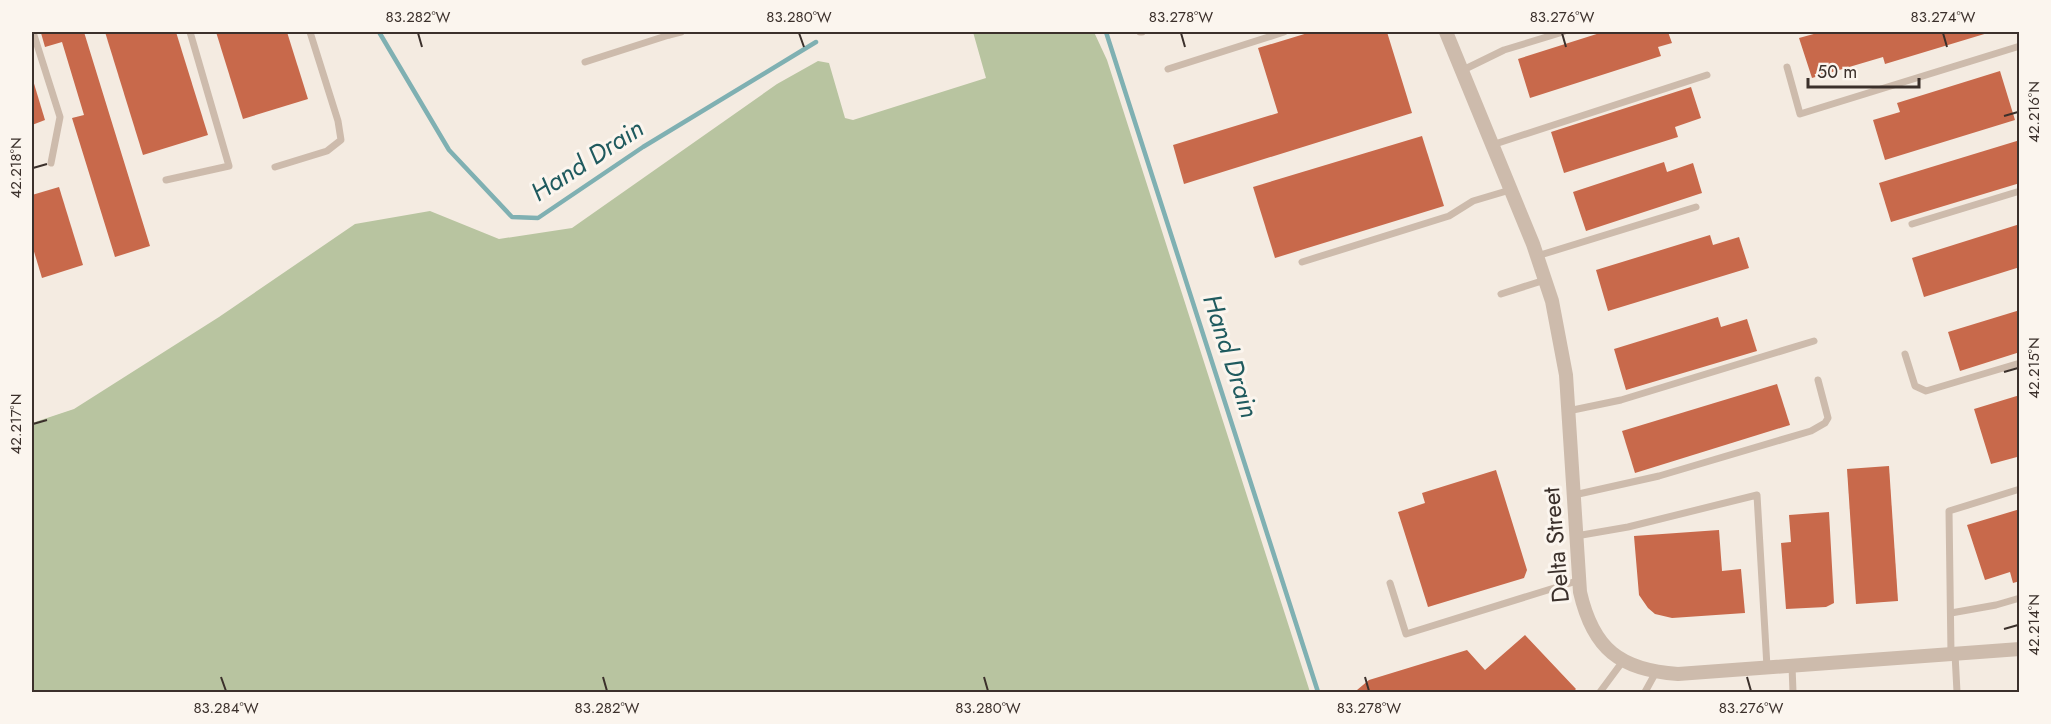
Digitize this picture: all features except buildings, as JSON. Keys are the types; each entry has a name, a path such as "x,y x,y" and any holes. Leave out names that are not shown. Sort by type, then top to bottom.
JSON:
{"street":[{"name":"Delta Street","path":"1446,32 1537,256 1561,341 1580,580 1590,626 1606,649 1623,661 1656,672 1678,674 2019,649"}],"lane":[{"path":"33,32 60,117 51,163"},
{"path":"166,180 229,166 190,32"},
{"path":"275,167 327,151 341,140 338,121 310,32"},
{"path":"585,62 668,33 681,32"},
{"path":"1167,69 1284,32"},
{"path":"1461,71 1504,50 1563,32"},
{"path":"1787,67 1800,114 2019,46"},
{"path":"1492,145 1707,75"},
{"path":"1302,262 1449,216 1473,201 1510,190"},
{"path":"1912,224 2019,191"},
{"path":"1537,256 1696,207"},
{"path":"1501,294 1545,280"},
{"path":"1568,411 1621,400 1814,341"},
{"path":"1905,354 1915,386 1926,391 2019,363"},
{"path":"1574,495 1659,476 1811,431 1825,423 1828,418 1818,380"},
{"path":"1957,693 1951,613 1949,511 2019,489"},
{"path":"1576,536 1628,527 1756,495 1767,667"},
{"path":"1390,583 1406,634 1580,580"},
{"path":"1951,613 1996,605 2019,598"},
{"path":"1600,693 1623,661"},
{"path":"1792,666 1793,693"},
{"path":"1645,693 1656,672"}],"green space":[{"path":"973,32 1094,32 1107,60 1310,692 32,692 32,423 74,409 219,317 355,224 430,211 499,239 572,228 777,84 818,61 829,63 845,118 853,120 986,78"}],"waterway":[{"name":"Hand Drain","path":"379,32 449,150 512,217 538,218 643,147 816,42"},
{"name":"Hand Drain","path":"1106,32 1318,692"}]}
